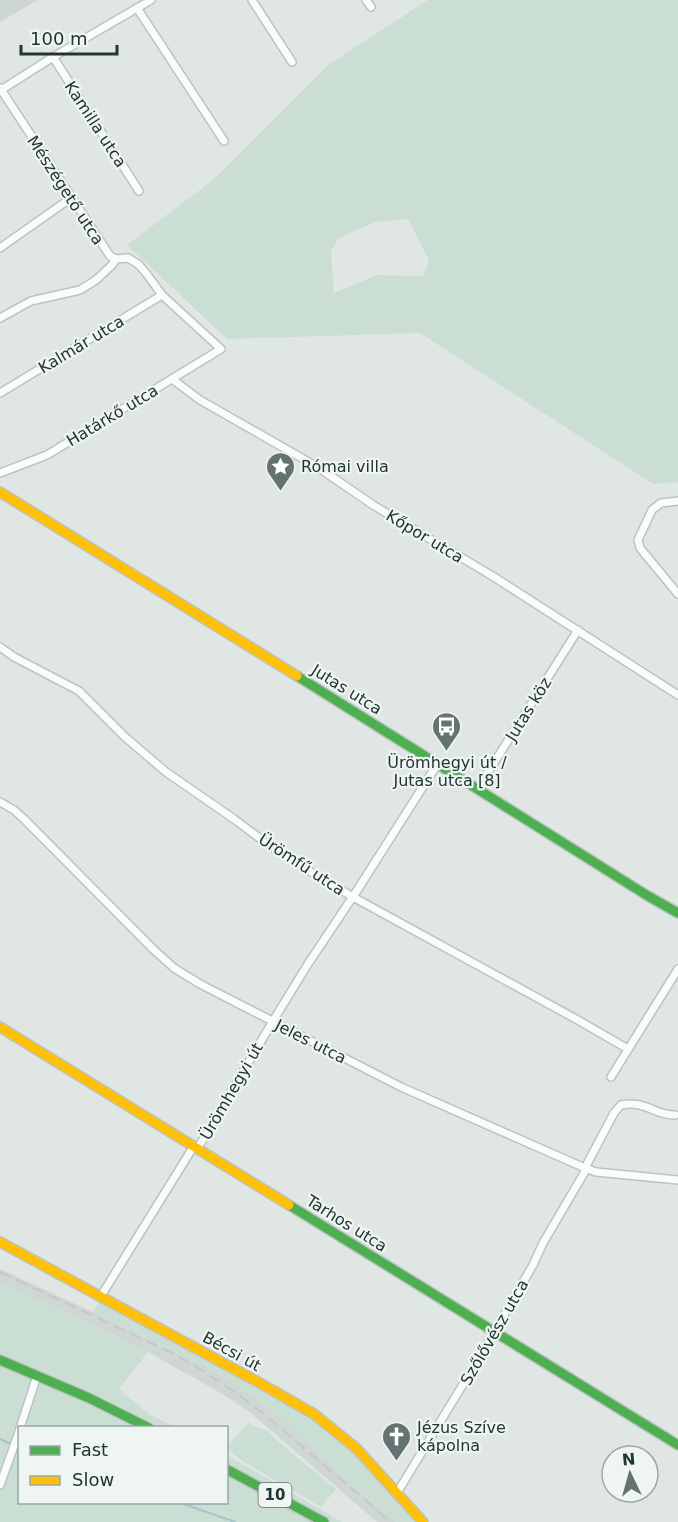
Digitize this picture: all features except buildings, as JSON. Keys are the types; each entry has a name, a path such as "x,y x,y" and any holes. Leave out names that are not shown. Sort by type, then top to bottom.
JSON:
{"street":[{"path":"1,89 151,0"},
{"path":"252,0 292,62"},
{"path":"137,8 224,141"},
{"name":"Kamilla utca","path":"53,57 139,191"},
{"name":"Mészégető utca","path":"1,89 103,248 116,259 128,258 138,264 162,295 221,349"},
{"path":"0,248 71,198"},
{"path":"0,318 31,301 80,290 96,280 116,259"},
{"name":"Kalmár utca","path":"0,393 162,295"},
{"name":"Határkő utca","path":"0,473 47,455 221,349"},
{"name":"Kőpor utca","path":"172,379 200,400 319,468 373,505 449,549 678,695"},
{"name":"Jutas utca","path":"0,492 648,896 678,912"},
{"path":"678,501 661,503 656,506 638,540 638,544 652,564 678,594"},
{"name":"Jutas köz","path":"478,788 578,630"},
{"name":"Ürömfű utca","path":"0,646 14,657 80,691 125,737 166,772 266,843 353,897 576,1018 628,1049"},
{"name":"Ürömhegyi út","path":"101,1296 192,1149 199,1146 308,964 438,763"},
{"name":"Jeles utca","path":"0,802 24,819 153,949 174,968 200,984 401,1087 586,1168 596,1172 678,1180"},
{"path":"611,1077 678,969"},
{"name":"Tarhos utca","path":"0,1027 678,1445"},
{"name":"Szőlővész utca","path":"397,1492 533,1265 614,1113 621,1106 636,1104 661,1113 675,1115"},
{"name":"Bécsi út","path":"0,1242 314,1414 357,1449 423,1522"},
{"path":"0,1360 89,1398 145,1426"},
{"path":"20,1426 37,1376"},
{"path":"0,1485 18,1433"},
{"name":"10","path":"228,1470 324,1522"}],"shaded area":[{"path":"0,0 38,0 0,22"},
{"path":"0,1269 106,1318 236,1384 277,1415 396,1522 377,1522 252,1414 224,1395 148,1352 0,1282"}],"green space":[{"path":"428,0 678,0 678,482 653,484 420,333 227,339 127,245 213,180 328,65","holes":["408,219 429,260 424,276 377,275 334,293 331,252 338,238 376,222"]},
{"path":"0,1282 148,1352 119,1389 149,1414 173,1426 18,1426 18,1504 228,1504 228,1456 342,1522 0,1522"},
{"path":"98,1302 155,1330 329,1429 367,1464 366,1466 377,1478 379,1477 416,1522 396,1522 277,1415 236,1384 94,1312"},
{"path":"250,1421 251,1425 268,1431 336,1489 321,1507 242,1461 228,1449 228,1445"}],"waterway":[{"path":"0,1439 11,1444"},
{"path":"184,1504 235,1522"}],"railway":[{"path":"0,1272 170,1352 200,1369 265,1415 391,1522"}],"traffic: fast":[{"path":"297,676 678,913"},
{"path":"289,1205 678,1445"},
{"path":"0,1360 89,1398 145,1426"},
{"path":"228,1470 324,1522"}],"traffic: slow":[{"path":"0,492 297,676"},
{"path":"0,1027 289,1205"},
{"path":"0,1242 314,1414 357,1449 423,1522"}],"place":[{"name":"Római villa","path":"280,492"},
{"name":"Ürömhegyi út / Jutas utca [8]","path":"447,752"},
{"name":"Jézus Szíve kápolna","path":"396,1462"}]}
